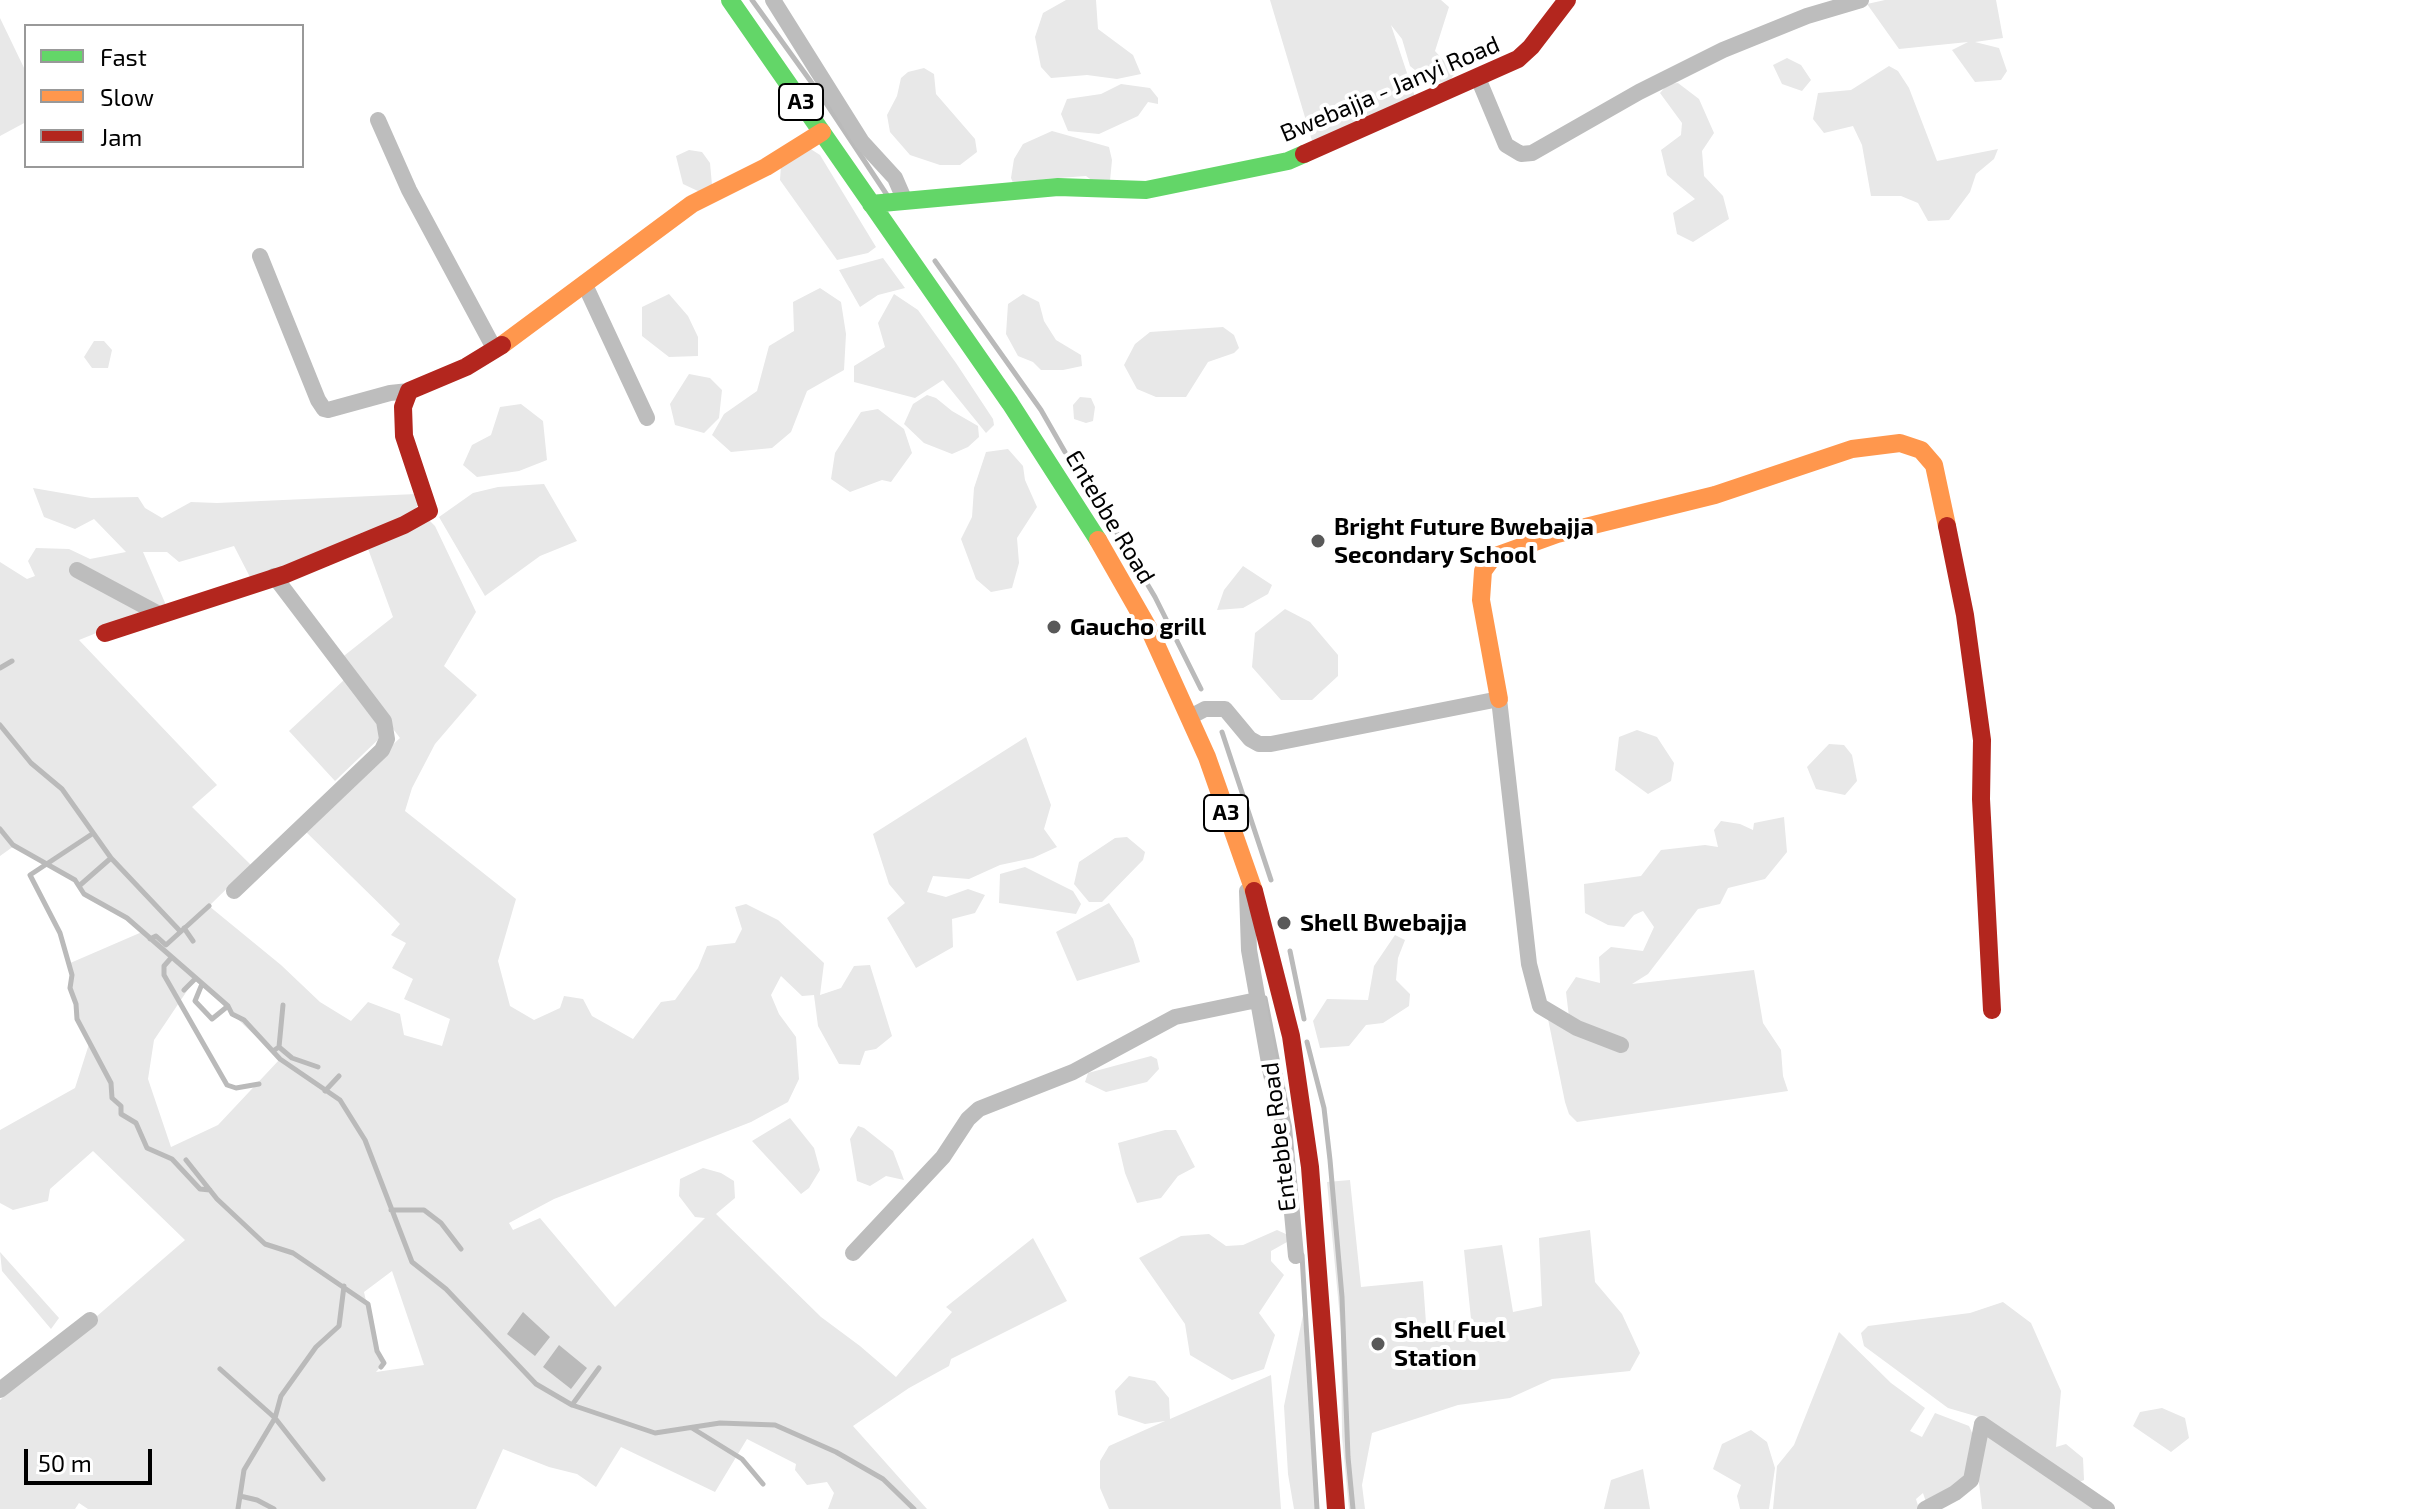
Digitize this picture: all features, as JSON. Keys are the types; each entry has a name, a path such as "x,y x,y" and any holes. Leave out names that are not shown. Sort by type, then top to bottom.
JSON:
{"street":[{"name":"Entebbe Road","path":"730,0 1010,403 1087,521 1150,631 1207,757 1273,953 1291,1036 1310,1167 1336,1509"},
{"path":"773,0 862,142 895,178 905,201"},
{"name":"Bwebajja - Janyi Road","path":"871,204 1058,187 1146,190 1245,171 1311,152 1518,59 1567,0"},
{"path":"1478,78 1506,145 1521,154 1532,153 1639,92 1723,50 1807,16 1861,0"},
{"path":"378,120 409,190 495,350"},
{"path":"260,256 318,400 328,410 409,391 466,367 495,350 692,204 766,167 822,132"},
{"path":"585,285 647,418"},
{"path":"105,633 286,574 404,525 429,511 404,436 403,407 409,391"},
{"path":"1621,1045 1577,1028 1540,1006 1529,964 1499,699 1481,600 1483,571 1493,557 1557,534 1715,495 1852,449 1900,443 1921,450 1934,465 1965,615 1982,740 1981,799 1992,1010"},
{"path":"77,570 159,614"},
{"path":"234,891 382,750 387,739 384,721 274,576"},
{"path":"1190,717 1205,709 1225,709 1250,739 1259,744 1271,744 1499,699"},
{"path":"1247,869 1249,950 1284,1127 1296,1256"},
{"path":"853,1253 943,1157 968,1119 979,1109 1073,1072 1175,1017 1257,1000"},
{"path":"0,1390 90,1320"},
{"path":"1925,1509 1955,1493 1971,1480 1982,1424 2107,1509"}],"shaded area":[{"path":"1066,0 1096,0 1098,29 1133,55 1141,74 1117,79 1087,75 1051,78 1041,67 1035,37 1043,13"},
{"path":"1270,0 1441,0 1449,7 1435,51 1455,73 1449,82 1431,83 1410,66 1402,39 1391,25 1416,100 1313,144"},
{"path":"1885,0 1996,0 2003,38 1975,42 1999,48 2007,71 2001,80 1975,82 1952,50 1968,42 1899,49 1867,4"},
{"path":"0,18 24,68 24,123 0,136"},
{"path":"1787,58 1801,65 1811,80 1802,91 1782,84 1773,65"},
{"path":"1889,66 1898,71 1909,88 1937,161 1998,149 1994,159 1976,174 1970,192 1949,220 1928,221 1918,203 1901,196 1871,196 1862,145 1853,126 1824,133 1813,119 1818,93 1851,90"},
{"path":"924,68 934,74 936,94 975,139 977,152 960,165 940,165 910,155 890,132 887,115 897,96 901,78 908,72"},
{"path":"1678,83 1699,99 1714,133 1702,151 1704,176 1723,196 1729,219 1693,242 1677,234 1673,213 1695,199 1667,175 1661,150 1681,135 1682,123 1660,93 1668,84"},
{"path":"1121,84 1150,88 1158,98 1158,104 1148,102 1138,116 1099,134 1068,131 1061,114 1067,99 1101,94"},
{"path":"1052,131 1109,147 1112,160 1110,181 1100,186 1086,176 1014,185 1011,178 1014,159 1023,144"},
{"path":"806,146 820,155 876,247 868,253 837,260 780,180 781,165"},
{"path":"689,150 702,152 710,163 712,185 700,192 683,184 676,156"},
{"path":"883,258 905,288 878,295 860,307 839,270"},
{"path":"820,288 841,302 846,334 844,370 807,391 791,432 772,448 731,452 712,435 724,414 757,391 769,346 794,331 793,302"},
{"path":"669,294 688,316 698,337 698,356 669,357 642,336 642,307"},
{"path":"894,294 918,310 956,363 993,419 994,425 986,433 943,380 915,398 854,382 854,366 885,347 878,323"},
{"path":"1023,294 1039,302 1044,321 1056,340 1081,355 1082,366 1041,370 1033,362 1018,356 1006,334 1008,304"},
{"path":"1223,327 1234,335 1239,348 1234,353 1208,362 1186,397 1156,397 1137,389 1124,365 1135,344 1150,332"},
{"path":"94,341 104,341 112,350 108,368 92,368 84,357"},
{"path":"689,374 710,378 722,390 719,418 704,433 675,425 670,404"},
{"path":"927,395 978,426 979,437 968,447 952,454 924,443 904,424 913,404"},
{"path":"1080,397 1091,398 1095,407 1093,421 1086,423 1074,419 1073,405"},
{"path":"521,404 543,421 547,460 519,471 477,477 463,465 472,445 491,435 500,407"},
{"path":"878,409 904,429 912,453 891,482 882,480 850,492 831,479 835,453 861,412"},
{"path":"1008,449 1023,466 1025,480 1037,507 1017,538 1019,563 1012,588 991,592 976,579 961,539 972,517 974,488 986,452"},
{"path":"544,484 577,541 540,556 485,596 439,517 473,493 498,487"},
{"path":"33,488 91,498 138,497 145,508 162,518 191,502 416,494 420,503 405,522 251,579 234,546 179,562 167,552 143,552 166,605 79,640 217,785 192,807 251,865 209,906 281,965 320,1002 351,1021 368,1002 400,1014 404,1035 442,1046 450,1019 404,999 413,979 392,968 406,943 391,935 400,924 303,829 400,738 340,659 393,617 367,546 428,519 435,526 476,612 444,666 477,695 435,744 412,788 405,811 516,899 498,961 510,1006 534,1020 560,1008 564,996 583,999 592,1016 633,1039 661,1002 675,1000 698,968 707,946 735,943 742,929 735,907 746,904 778,920 824,963 820,995 841,988 854,966 870,965 892,1036 876,1049 865,1051 860,1065 839,1064 818,1026 814,995 802,996 781,976 771,995 779,1014 796,1037 799,1079 788,1102 751,1122 554,1199 509,1223 513,1230 540,1218 615,1307 705,1218 695,1217 679,1196 680,1179 703,1168 721,1173 734,1181 735,1198 716,1214 821,1317 896,1377 952,1312 946,1307 1033,1238 1067,1301 951,1359 949,1366 909,1388 853,1426 927,1509 828,1509 834,1493 827,1482 807,1485 795,1470 796,1464 747,1439 715,1492 621,1447 596,1487 577,1474 503,1449 476,1509 88,1509 79,1503 75,1509 0,1509 0,1400 185,1240 93,1151 50,1189 48,1201 13,1210 0,1203 0,1130 75,1088 89,1044 77,1019 68,964 142,932 127,918 84,894 75,880 14,846 0,856 0,562 27,579 35,576 28,561 36,548 69,549 90,559 126,552 94,519 75,529 44,517","holes":["195,979 280,1059 218,1125 171,1147 148,1079 154,1040","392,1271 424,1365 376,1372 384,1363 377,1351 364,1292"]},
{"path":"1243,566 1272,585 1268,594 1243,608 1217,610 1224,590"},
{"path":"1285,609 1310,622 1338,655 1338,676 1312,700 1281,700 1252,667 1255,633"},
{"path":"344,680 384,734 335,781 289,731"},
{"path":"1637,730 1657,737 1674,763 1671,781 1648,794 1615,770 1619,737"},
{"path":"1026,737 1051,805 1044,829 1057,847 1033,858 1000,865 969,879 933,876 927,892 946,897 968,889 985,895 975,913 952,919 953,947 916,968 887,918 905,903 889,884 873,834"},
{"path":"1829,744 1844,745 1852,755 1857,781 1845,795 1816,789 1807,767"},
{"path":"1784,817 1787,852 1765,879 1728,888 1720,904 1698,909 1648,974 1632,984 1754,970 1763,1023 1781,1050 1783,1076 1788,1091 1577,1122 1569,1114 1565,1102 1548,1019 1569,1017 1566,992 1576,977 1600,983 1599,957 1611,947 1643,951 1654,927 1643,911 1634,915 1624,927 1608,925 1585,913 1584,884 1641,876 1661,850 1705,845 1718,847 1714,830 1721,821 1753,830 1754,823"},
{"path":"1127,837 1145,852 1143,860 1102,902 1089,902 1074,884 1079,862 1115,838"},
{"path":"1025,867 1073,891 1081,904 1076,914 999,903 1000,874"},
{"path":"1109,903 1133,939 1140,962 1077,981 1056,932"},
{"path":"1395,935 1405,940 1398,958 1396,980 1410,994 1409,1006 1383,1023 1366,1025 1349,1046 1320,1048 1313,1021 1327,999 1368,1000 1374,966"},
{"path":"1151,1056 1157,1059 1159,1069 1147,1082 1106,1092 1085,1082 1088,1073"},
{"path":"790,1118 814,1148 820,1170 809,1188 801,1194 752,1141"},
{"path":"858,1126 893,1151 904,1180 886,1176 870,1186 857,1181 850,1139"},
{"path":"1165,1130 1176,1130 1195,1167 1178,1176 1161,1198 1137,1203 1118,1143"},
{"path":"1350,1180 1361,1287 1423,1281 1426,1323 1471,1319 1464,1250 1502,1245 1513,1312 1542,1306 1539,1238 1590,1230 1595,1282 1622,1314 1640,1353 1630,1371 1552,1379 1510,1398 1458,1405 1372,1433 1362,1485 1365,1509 1349,1509 1342,1436 1341,1329 1327,1182"},
{"path":"1277,1230 1288,1235 1287,1242 1271,1251 1271,1261 1284,1275 1259,1313 1275,1335 1264,1369 1232,1380 1190,1355 1185,1324 1139,1258 1181,1236 1209,1234 1226,1246 1243,1245"},
{"path":"0,1252 59,1318 51,1329 2,1271"},
{"path":"2003,1302 2031,1323 2061,1391 2056,1447 2066,1444 2083,1458 2084,1480 2066,1488 2097,1509 1982,1509 1978,1474 1989,1420 1948,1408 1864,1346 1861,1333 1868,1326 1970,1313"},
{"path":"523,1312 550,1337 535,1356 507,1334"},
{"path":"1303,1315 1319,1509 1294,1509 1288,1474 1284,1406"},
{"path":"1839,1332 1891,1383 1925,1408 1910,1431 1922,1437 1935,1413 1969,1426 1974,1437 1969,1476 1926,1502 1923,1493 1916,1499 1919,1509 1773,1509 1777,1466 1794,1445"},
{"path":"559,1345 587,1368 571,1389 543,1367"},
{"path":"1271,1375 1281,1509 1109,1509 1100,1488 1100,1461 1109,1446 1165,1421 1145,1424 1118,1415 1115,1391 1129,1376 1155,1381 1169,1398 1170,1419"},
{"path":"2162,1408 2185,1418 2189,1438 2171,1452 2133,1426 2140,1412"},
{"path":"1751,1430 1767,1442 1775,1468 1769,1509 1740,1509 1737,1496 1741,1485 1713,1469 1722,1444"},
{"path":"1643,1469 1650,1509 1604,1509 1611,1480"}],"waterway":[{"path":"752,0 887,195"},
{"path":"935,261 1041,410 1065,452"},
{"path":"1083,476 1155,597 1201,689"},
{"path":"0,668 12,661"},
{"path":"0,725 31,763 62,789 111,858 180,931"},
{"path":"1222,732 1271,880"},
{"path":"0,829 13,845 75,880 84,894 127,918 228,1006 232,1014 244,1020 280,1059 340,1100 365,1140 412,1262 446,1289 536,1384 572,1405 655,1433 720,1423 775,1425 836,1452 883,1479 914,1509"},
{"path":"92,834 30,875 60,933 72,975 70,988 77,1019 111,1083 112,1098 121,1106 121,1114 136,1123 147,1148 172,1159 200,1189 210,1190"},
{"path":"79,886 111,858"},
{"path":"150,939 156,936 166,945 209,906"},
{"path":"184,928 193,941"},
{"path":"1290,951 1304,1019"},
{"path":"171,958 164,966 164,975 227,1085 236,1088 259,1084"},
{"path":"184,990 195,979"},
{"path":"202,984 195,1001 212,1019 228,1006"},
{"path":"1265,998 1287,1109"},
{"path":"279,1047 283,1005"},
{"path":"1307,1042 1324,1108 1330,1160 1342,1297 1353,1509"},
{"path":"273,1051 279,1047 292,1058 318,1067"},
{"path":"325,1091 339,1076"},
{"path":"186,1160 217,1199 265,1244 293,1253 368,1304 377,1351 384,1363 381,1367"},
{"path":"391,1210 424,1210 441,1223 461,1249"},
{"path":"1302,1255 1317,1509"},
{"path":"238,1509 244,1470 275,1418 281,1396 316,1347 339,1326 344,1286"},
{"path":"572,1405 599,1368"},
{"path":"220,1369 275,1418 323,1479"},
{"path":"692,1428 742,1459 763,1484"},
{"path":"240,1496 274,1509"}],"traffic: fast":[{"path":"730,0 1010,403 1098,540"},
{"path":"871,204 1058,187 1146,190 1288,161 1304,154"}],"traffic: slow":[{"path":"502,345 692,204 766,167 822,132"},
{"path":"1499,699 1481,600 1483,571 1493,557 1557,534 1715,495 1852,449 1900,443 1921,450 1934,465 1947,526"},
{"path":"1098,540 1150,631 1207,757 1254,891"}],"traffic: jam":[{"path":"1304,154 1518,59 1567,0"},
{"path":"105,633 286,574 404,525 429,511 404,436 403,407 409,391 466,367 502,345"},
{"path":"1947,526 1965,615 1982,740 1981,799 1992,1010"},
{"path":"1254,891 1291,1036 1310,1167 1336,1509"}],"place":[{"name":"Bright Future Bwebajja Secondary School","path":"1318,541"},
{"name":"Gaucho grill","path":"1054,627"},
{"name":"Shell Bwebajja","path":"1284,923"},
{"name":"Shell Fuel Station","path":"1378,1344"}]}
